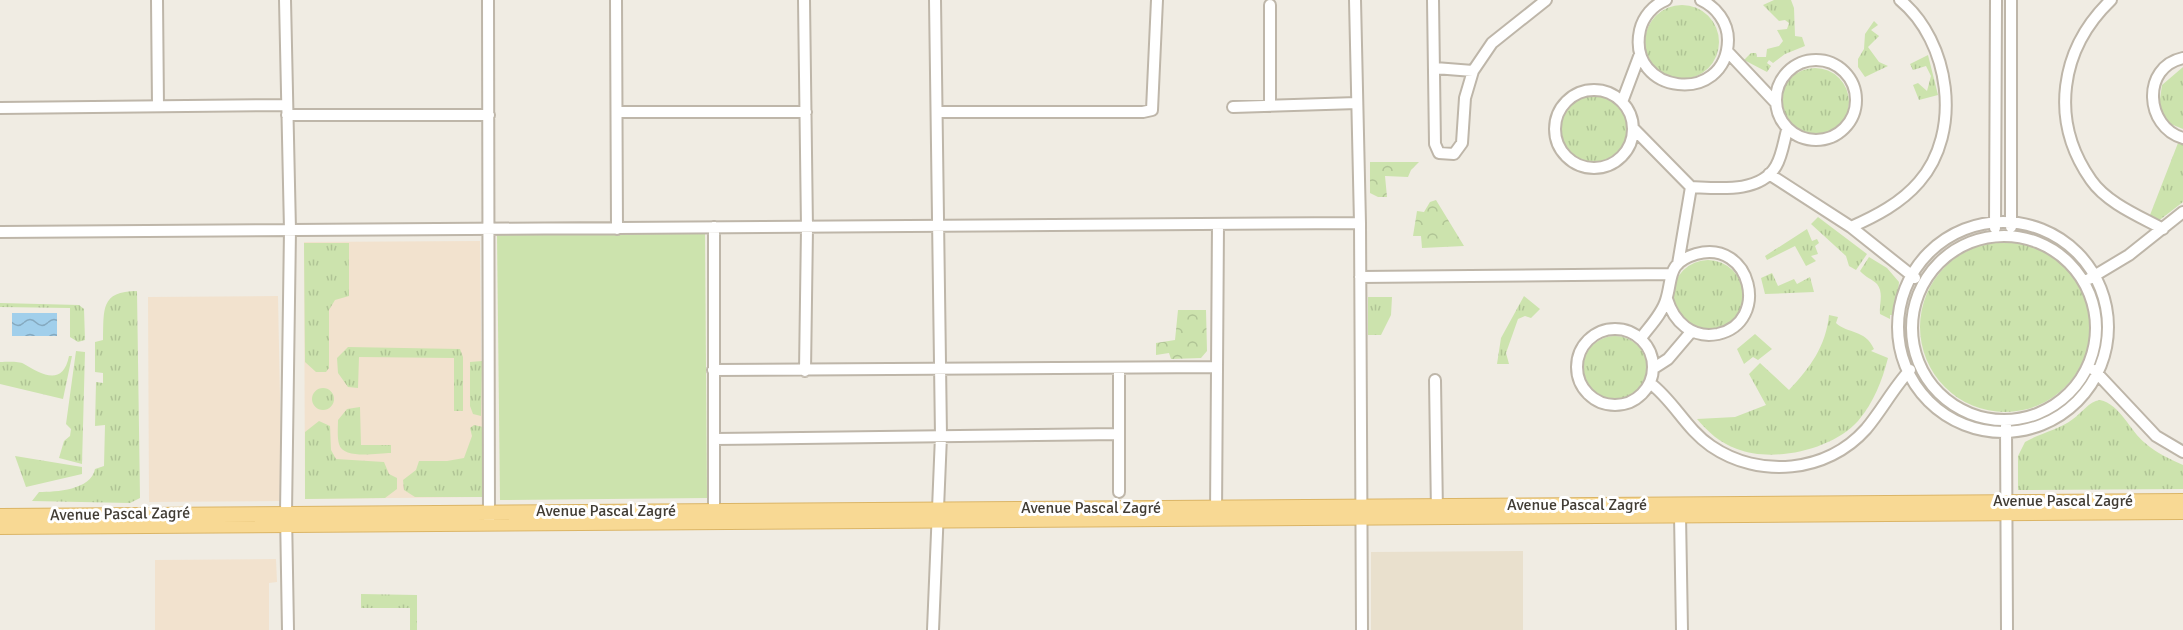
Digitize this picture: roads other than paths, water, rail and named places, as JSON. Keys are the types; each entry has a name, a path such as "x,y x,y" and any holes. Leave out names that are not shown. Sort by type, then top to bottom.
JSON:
{"main road":[{"name":"Avenue Pascal Zagré","path":"1437,511 1680,515 2183,501"},
{"name":"Avenue Pascal Zagré","path":"0,516 286,518 2006,507 2183,512"},
{"name":"Avenue Pascal Zagré","path":"0,527 286,518"}],"street":[{"path":"157,0 158,106"},
{"path":"285,0 290,230 286,518 288,630"},
{"path":"488,0 489,517"},
{"path":"616,0 617,229"},
{"path":"804,0 807,228 805,371"},
{"path":"933,630 940,436 935,0"},
{"path":"938,112 1143,112 1152,110 1157,0"},
{"path":"1355,0 1360,223 1362,630"},
{"path":"1433,0 1435,144 1436,151 1443,154 1454,154 1461,147 1465,98 1473,71 1492,43 1546,0"},
{"path":"1666,0 1649,12 1641,24 1638,39 1640,54 1646,67 1657,77 1670,84 1685,86 1699,83 1712,76 1722,65 1727,51 1728,36 1724,22 1716,10 1701,0"},
{"path":"1851,227 1901,199 1920,182 1930,166 1946,113 1945,82 1934,46 1916,16 1900,0"},
{"path":"1995,237 1996,0"},
{"path":"2011,0 2012,237"},
{"path":"2111,0 2093,17 2076,45 2066,76 2067,118 2076,153 2091,182 2121,207 2163,229"},
{"path":"1270,5 1270,106"},
{"path":"1727,51 1775,102"},
{"path":"1622,102 1640,54"},
{"path":"2183,58 2164,68 2155,81 2151,96 2154,112 2162,126 2175,136 2183,138"},
{"path":"1820,60 1834,64 1845,72 1853,84 1856,97 1855,111 1849,124 1839,133 1827,139 1813,141 1787,130 1781,122 1775,102 1777,88 1783,76 1794,66 1806,61 1820,60"},
{"path":"1435,68 1473,71"},
{"path":"1597,90 1611,93 1622,102 1630,114 1633,128 1630,142 1623,155 1604,165 1583,166 1570,160 1561,150 1555,136 1555,122 1560,109 1570,98 1582,91 1597,90"},
{"path":"1233,106 1358,103"},
{"path":"0,108 158,106 489,115"},
{"path":"617,112 806,112"},
{"path":"1633,128 1691,187 1739,187 1769,174 1776,167 1787,130"},
{"path":"1769,174 1851,227 1923,284"},
{"path":"1678,264 1691,187"},
{"path":"2084,283 2129,255 2183,212"},
{"path":"2011,222 2032,225 2060,238 2084,259 2095,275 2105,298 2109,322 2107,347 2099,372 2080,398 2054,419 2023,430 2006,432 1982,430 1959,422 1926,399 1908,373 1899,349 1897,323 1901,298 1911,275 1926,254 1947,237 1970,226 2011,222"},
{"path":"0,232 1360,223"},
{"path":"1216,513 1218,224"},
{"path":"714,227 714,516"},
{"path":"1995,237 2012,237 2046,246 2067,262 2084,283 2092,303 2096,324 2094,345 2087,367 2063,398 2027,417 2006,420 1984,418 1953,404 1929,382 1918,362 1912,339 1912,315 1923,284 1936,266 1953,252 1973,242 1995,237"},
{"path":"1641,338 1667,300 1671,274 1678,264 1690,256 1703,252 1717,253 1730,258 1741,267 1750,292 1748,306 1742,318 1732,328 1719,334 1705,335 1691,332 1671,313 1667,300"},
{"path":"1360,278 1671,274"},
{"path":"1613,328 1628,331 1641,338 1651,352 1654,368 1650,383 1642,395 1629,403 1614,406 1599,403 1587,395 1579,382 1576,368 1578,353 1586,340 1599,332 1613,328"},
{"path":"1654,368 1668,359 1691,332"},
{"path":"1650,383 1662,392 1696,433 1711,446 1750,465 1781,467 1822,461 1846,446 1864,431 1918,362"},
{"path":"713,370 1216,367"},
{"path":"2087,367 2099,372 2156,436 2183,452"},
{"path":"1119,368 1119,492"},
{"path":"1435,380 1437,511"},
{"path":"2006,420 2007,630"},
{"path":"714,439 1119,434"},
{"path":"1680,515 1682,630"}],"water":[{"path":"12,313 57,313 57,336 12,336"}]}
